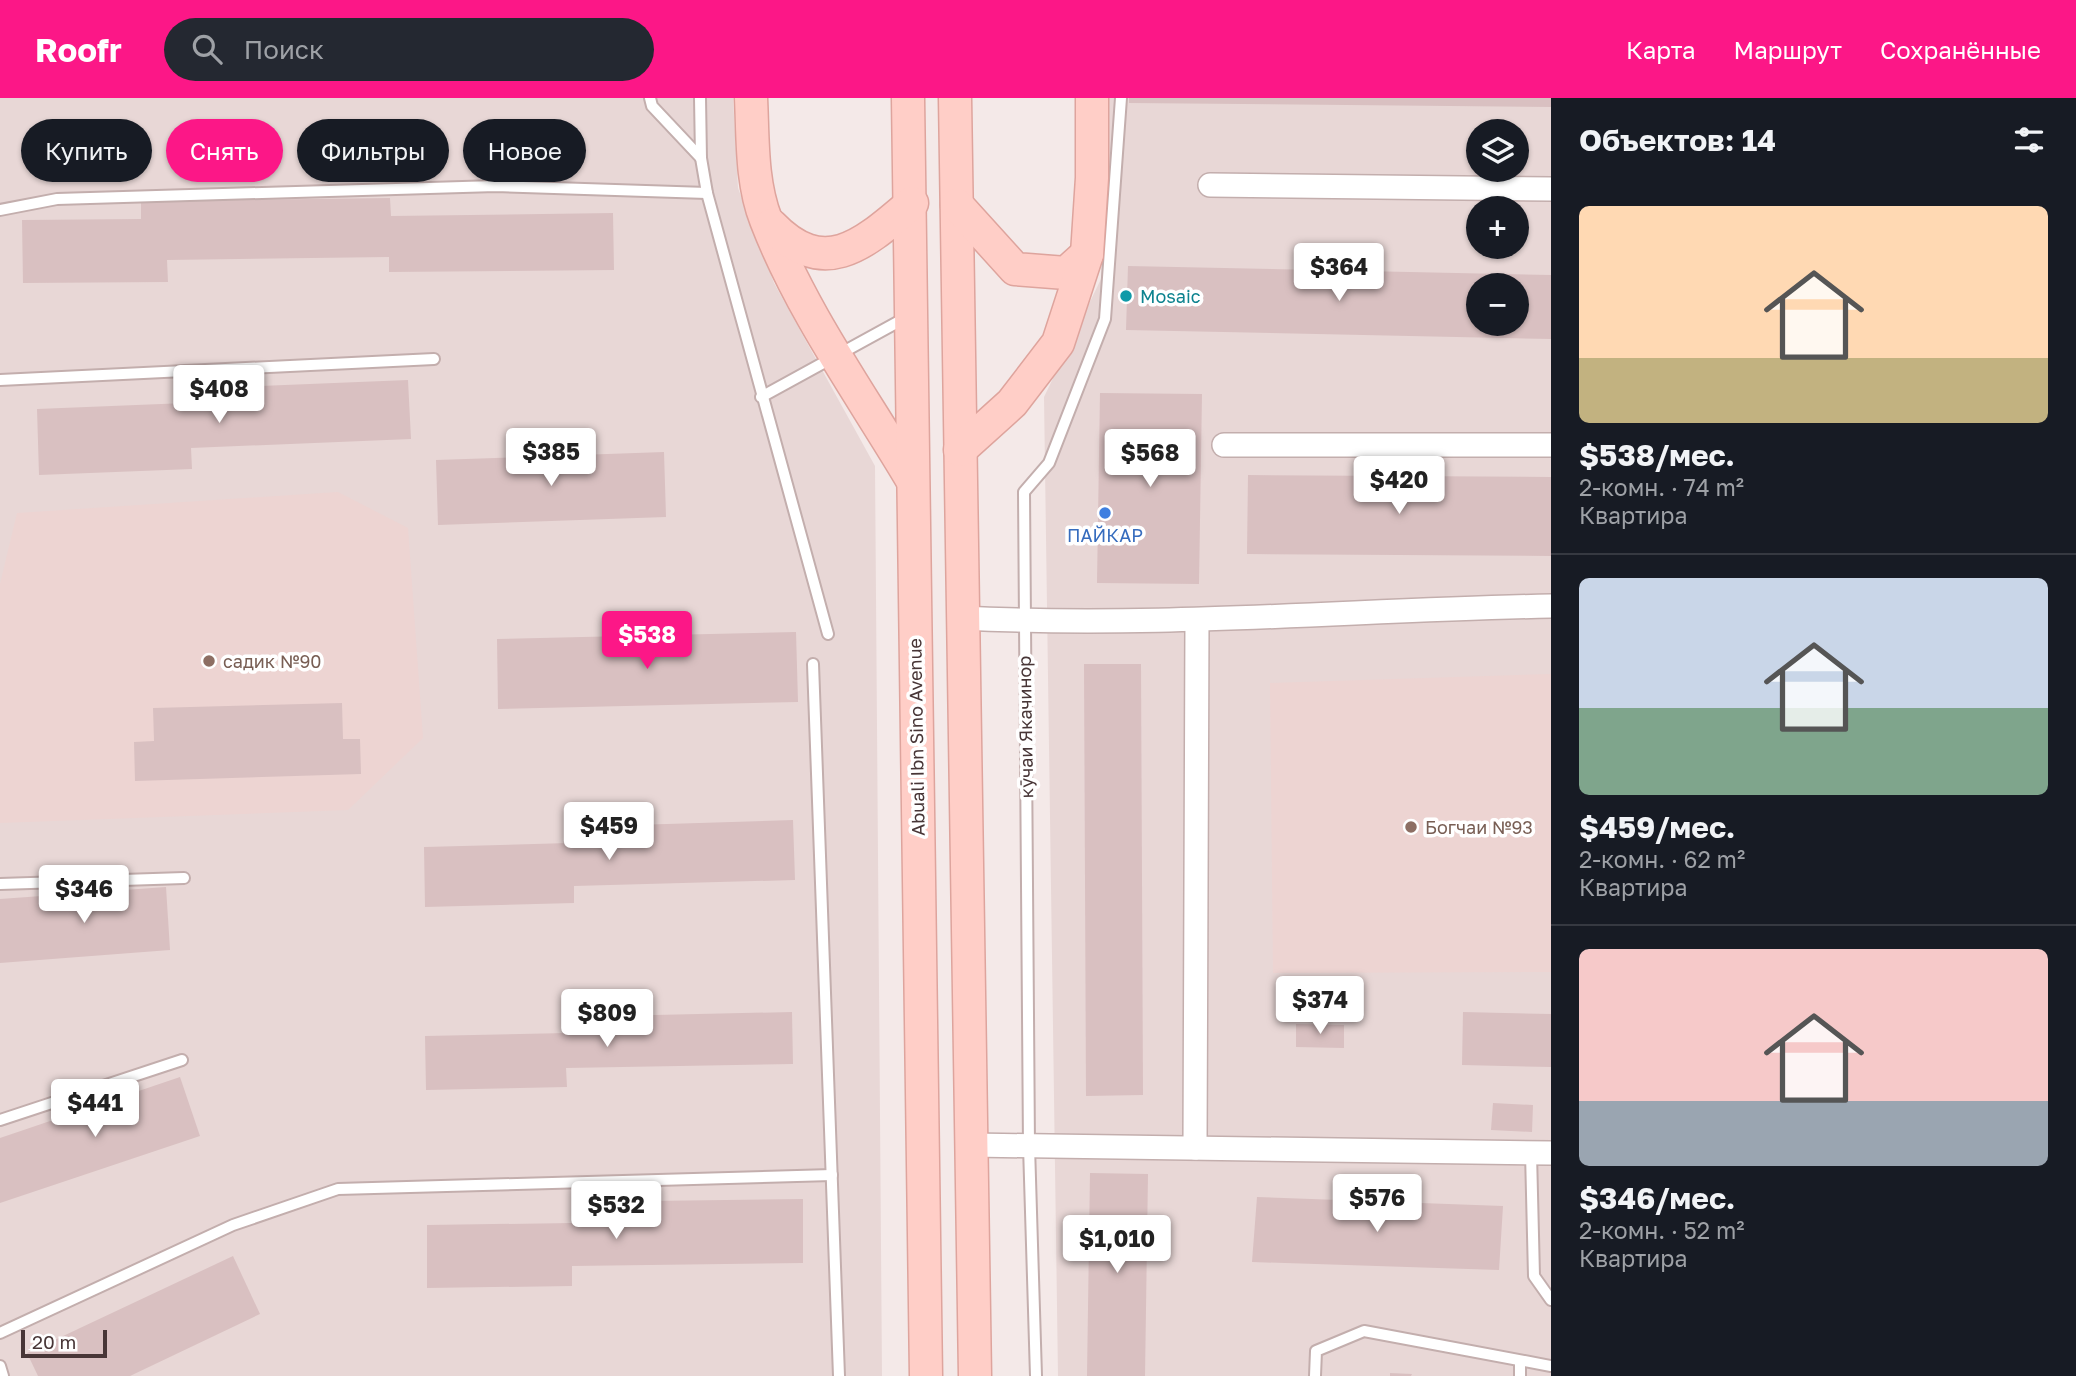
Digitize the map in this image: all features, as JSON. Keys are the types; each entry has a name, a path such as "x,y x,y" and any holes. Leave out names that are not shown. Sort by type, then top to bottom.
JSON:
{"main road":[{"path":"751,98 755,179 765,219 806,306 912,479"},
{"name":"Abuali Ibn Sino Avenue","path":"908,98 912,203 912,479 926,1376"},
{"path":"955,98 975,1376"},
{"path":"961,450 1012,403 1058,343 1087,254 1092,178 1091,98"},
{"path":"765,219 787,241 816,254 848,251 874,235 912,203"},
{"path":"957,205 1015,269 1066,273 1087,254"}],"street":[{"path":"1210,185 1551,189"},
{"path":"1224,445 1551,445"},
{"path":"962,618 1024,621 1197,620 1384,609 1551,606"},
{"path":"1195,1148 1197,620"},
{"path":"971,1145 1541,1153"}],"lane":[{"path":"650,98 652,106 701,158"},
{"path":"700,98 701,158 707,194 828,634"},
{"name":"кӯчаи Якачинор","path":"1036,1376 1028,1146 1024,492 1049,463 1105,319 1121,98"},
{"path":"0,210 57,199 496,186 707,194"},
{"path":"761,397 912,314"},
{"path":"0,380 434,359"},
{"path":"813,664 839,1376"},
{"path":"0,884 184,878"},
{"path":"0,1120 182,1060"},
{"path":"1541,1153 1534,1276 1551,1300"},
{"path":"0,1333 233,1225 338,1189 832,1174"},
{"path":"1315,1376 1315,1351 1364,1331 1551,1366"},
{"path":"1520,1361 1520,1376"},
{"path":"0,1366 3,1376"}],"shaded area":[{"path":"0,98 733,98 738,188 774,283 875,466 882,1376 0,1376"},
{"path":"1109,98 1551,98 1551,1376 1058,1376 1044,397 1101,279"},
{"name":"садик №90","path":"338,492 408,528 423,738 348,810 0,823 0,584 17,513"},
{"name":"Богчаи №93","path":"1551,674 1551,972 1273,973 1270,683"}],"building":[{"path":"1129,98 1551,98 1551,107 1129,103"},
{"path":"390,198 391,216 613,213 614,270 389,272 389,257 167,260 168,282 23,283 22,220 141,219 141,201"},
{"path":"1128,266 1466,273 1466,336 1529,336 1529,275 1551,275 1551,339 1126,330"},
{"path":"408,380 411,439 191,448 192,469 39,475 37,409 186,403 186,389"},
{"path":"1100,393 1202,394 1199,584 1097,583"},
{"path":"664,452 666,517 438,525 436,460"},
{"path":"1248,475 1551,477 1551,556 1247,554"},
{"path":"796,632 798,702 498,709 497,639"},
{"path":"1084,664 1141,664 1143,1095 1086,1096"},
{"path":"342,703 343,739 360,739 361,774 135,781 134,742 154,741 153,708"},
{"path":"793,820 795,880 574,886 574,903 425,907 424,847 569,843 569,827"},
{"path":"166,887 170,950 0,963 0,899"},
{"path":"792,1012 793,1064 566,1068 567,1087 426,1090 425,1036 567,1033 567,1017"},
{"path":"1463,1012 1551,1014 1551,1067 1462,1065"},
{"path":"1296,1024 1344,1025 1344,1048 1296,1047"},
{"path":"180,1077 200,1136 0,1203 0,1138"},
{"path":"1493,1103 1533,1105 1532,1132 1491,1130"},
{"path":"1090,1173 1148,1174 1145,1376 1087,1376"},
{"path":"1257,1197 1503,1206 1499,1270 1252,1262"},
{"path":"803,1199 803,1263 572,1266 572,1286 427,1288 427,1225 572,1223 572,1202"},
{"path":"233,1256 260,1314 130,1376 38,1376 27,1353"},
{"path":"1390,1373 1412,1374 1390,1376"}],"place":[{"name":"Mosaic","path":"1126,296"},
{"name":"ПАЙКАР","path":"1105,513"},
{"name":"садик №90","path":"209,661"},
{"name":"Богчаи №93","path":"1411,827"}]}
